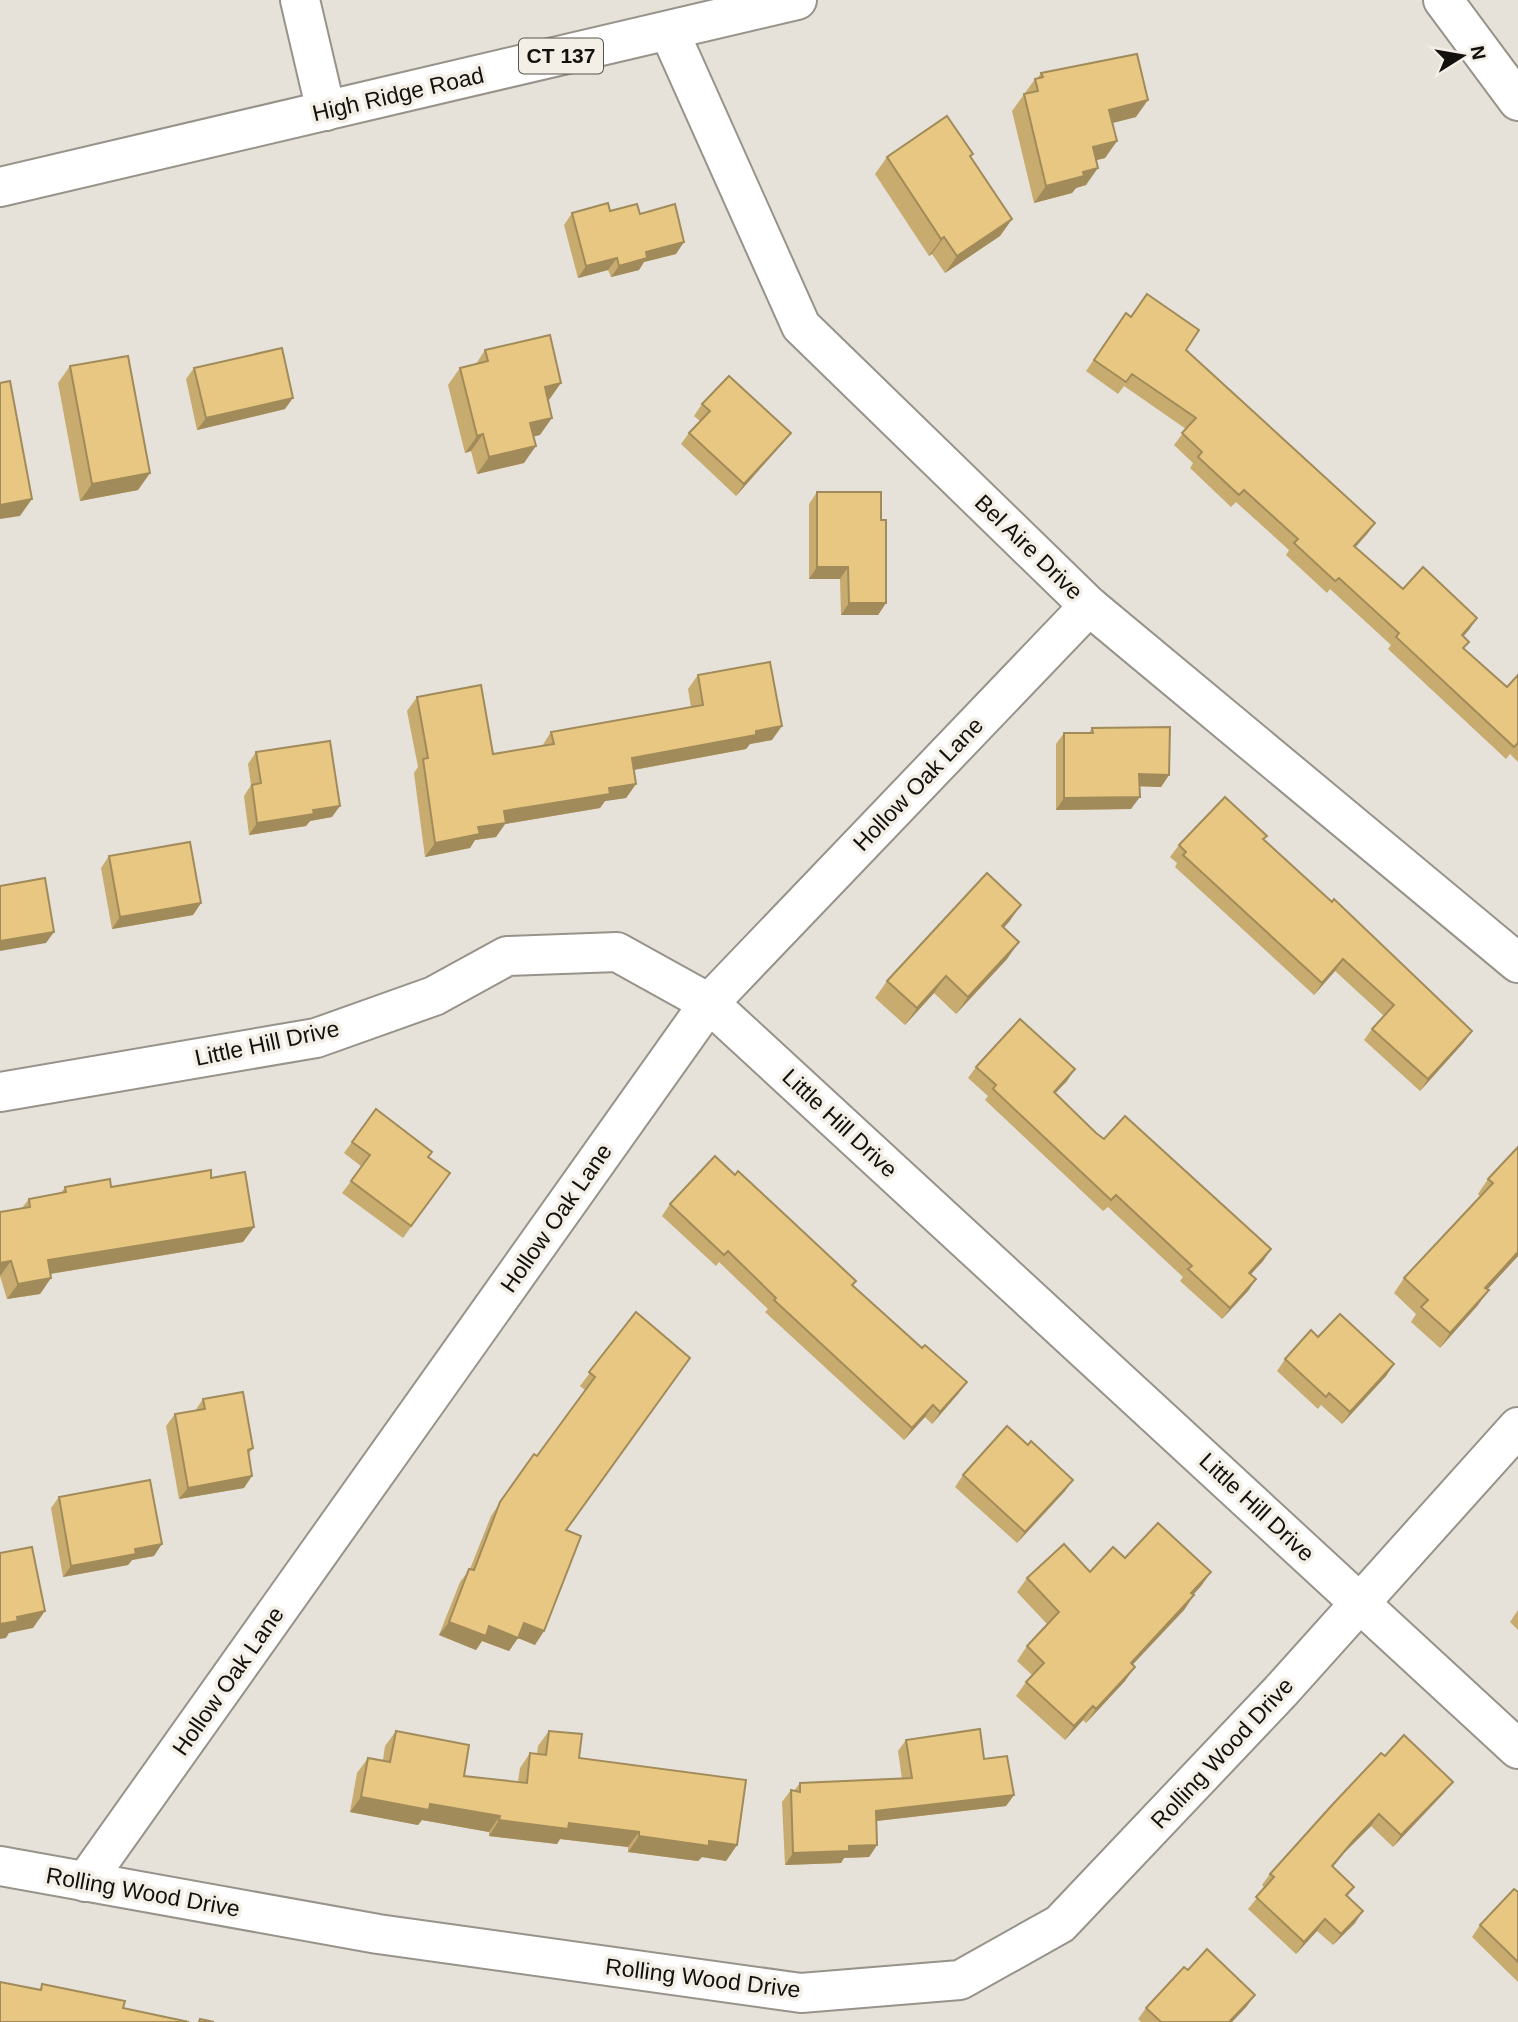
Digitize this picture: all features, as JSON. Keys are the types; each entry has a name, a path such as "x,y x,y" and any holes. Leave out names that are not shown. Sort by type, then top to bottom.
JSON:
{"street":[{"path":"300,0 326,111"},
{"name":"High Ridge Road","path":"0,187 797,0"},
{"path":"1443,0 1518,101"},
{"name":"Bel Aire Drive","path":"669,31 801,326 1089,606 1518,963"},
{"name":"Hollow Oak Lane","path":"85,1882 709,1003 1089,606"},
{"name":"Little Hill Drive","path":"0,1092 316,1038 434,996 507,956 617,951 709,1003 1518,1749"},
{"name":"Rolling Wood Drive","path":"0,1866 378,1934 801,1993 960,1980 1060,1924 1280,1692 1518,1427"}],"building":[{"path":"1137,54 1148,100 1109,110 1117,141 1093,147 1098,168 1083,172 1084,176 1046,186 1024,94 1038,91 1035,79 1043,77 1041,73"},
{"path":"947,116 1012,219 957,256 944,237 941,239 887,157"},
{"path":"608,203 610,211 637,204 640,214 675,204 684,242 646,252 647,258 619,266 617,258 586,266 572,213"},
{"path":"1147,294 1199,330 1186,350 1375,523 1354,546 1403,589 1423,567 1477,618 1462,635 1469,642 1463,648 1507,687 1518,675 1518,743 1514,747 1396,637 1399,633 1339,578 1335,581 1294,543 1298,539 1244,490 1239,495 1198,457 1202,452 1182,433 1196,418 1132,374 1126,382 1094,360 1126,313 1131,317"},
{"path":"550,335 561,383 545,387 552,418 530,423 536,446 489,457 483,434 477,436 460,368 488,361 485,350"},
{"path":"282,348 293,398 206,418 194,368"},
{"path":"128,356 150,473 92,484 70,366"},
{"path":"729,376 791,433 744,484 689,433 710,411 702,404"},
{"path":"10,381 32,499 0,505 0,383"},
{"path":"817,492 881,492 881,520 886,520 886,603 849,603 848,567 817,567"},
{"path":"770,662 782,726 756,731 756,735 632,758 636,784 609,788 610,794 504,811 506,823 478,827 480,834 435,843 423,759 428,758 417,697 481,685 493,754 554,744 551,732 703,705 698,675"},
{"path":"1170,727 1169,775 1139,774 1140,797 1064,798 1064,733 1093,733 1092,728"},
{"path":"330,741 340,806 313,810 314,814 257,823 252,785 261,783 256,752"},
{"path":"1225,797 1267,836 1263,839 1332,902 1334,899 1472,1031 1428,1079 1372,1029 1394,1005 1343,959 1322,983 1183,855 1186,852 1179,845"},
{"path":"190,842 201,903 120,917 109,856"},
{"path":"987,873 1021,905 1002,926 1019,942 968,997 946,976 917,1008 887,981"},
{"path":"45,878 54,932 0,941 0,886"},
{"path":"1020,1019 1075,1069 1054,1092 1096,1133 1104,1139 1125,1116 1271,1249 1249,1273 1256,1279 1230,1308 1188,1269 1192,1266 1116,1195 1111,1200 993,1089 996,1085 976,1067"},
{"path":"376,1109 432,1152 428,1157 450,1173 411,1226 351,1181 370,1155 352,1142"},
{"path":"1518,1147 1518,1252 1485,1288 1489,1290 1450,1333 1421,1307 1428,1300 1404,1278 1493,1183 1488,1179"},
{"path":"715,1156 735,1175 738,1171 856,1281 852,1285 922,1348 925,1345 967,1382 940,1412 933,1405 912,1428 774,1300 776,1298 728,1251 724,1255 670,1204"},
{"path":"211,1170 211,1178 245,1172 254,1227 48,1260 51,1278 18,1284 11,1261 0,1263 0,1212 30,1207 29,1199 66,1192 65,1187 110,1179 111,1187"},
{"path":"636,1312 690,1358 566,1530 581,1536 544,1631 524,1623 518,1638 489,1626 486,1636 449,1622 469,1569 474,1570 500,1502 595,1377 589,1372"},
{"path":"1340,1314 1394,1364 1350,1412 1329,1393 1326,1397 1285,1359 1311,1330 1318,1337"},
{"path":"243,1392 253,1448 248,1450 252,1476 188,1488 175,1414 205,1409 203,1399"},
{"path":"1007,1426 1028,1445 1031,1441 1073,1480 1025,1532 963,1475"},
{"path":"150,1480 162,1544 135,1549 136,1554 71,1566 59,1497"},
{"path":"1158,1523 1211,1572 1191,1593 1194,1595 1131,1663 1135,1667 1096,1709 1093,1706 1074,1726 1026,1682 1044,1663 1027,1646 1059,1612 1027,1578 1064,1544 1090,1572 1113,1547 1125,1558"},
{"path":"32,1547 45,1611 17,1617 18,1621 0,1624 0,1553"},
{"path":"980,1729 984,1759 1007,1756 1014,1795 876,1811 877,1845 849,1846 849,1851 793,1853 791,1790 800,1792 800,1783 912,1778 906,1740"},
{"path":"396,1731 469,1745 464,1776 527,1783 530,1753 546,1755 549,1731 582,1734 579,1758 746,1780 737,1845 709,1841 709,1846 639,1836 639,1832 569,1823 568,1829 499,1820 500,1816 430,1804 429,1810 361,1797 368,1758 390,1762"},
{"path":"1404,1735 1453,1782 1401,1835 1379,1814 1353,1841 1332,1866 1354,1887 1346,1895 1363,1911 1341,1934 1325,1919 1304,1942 1256,1897 1274,1877 1270,1874 1333,1804 1381,1753 1385,1756"},
{"path":"1514,1889 1518,1892 1518,1962 1480,1925"},
{"path":"1207,1949 1255,1995 1229,2022 1161,2022 1146,2008 1184,1967 1188,1970"},
{"path":"0,1982 41,1990 42,1984 125,2001 123,2008 189,2022 0,2022"}]}
